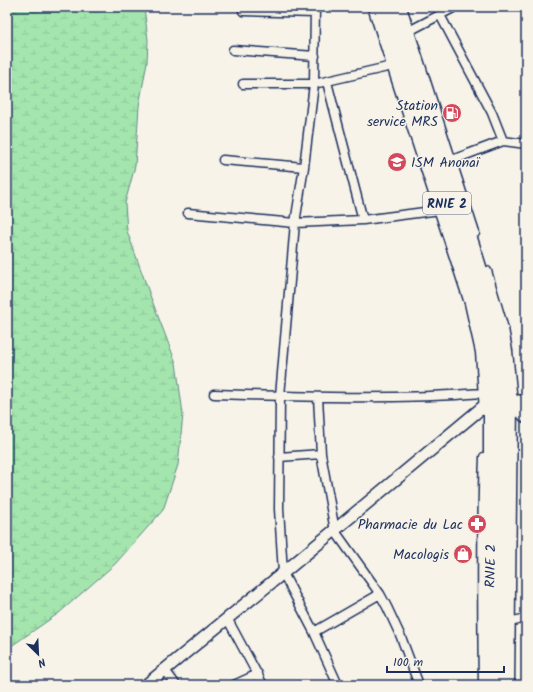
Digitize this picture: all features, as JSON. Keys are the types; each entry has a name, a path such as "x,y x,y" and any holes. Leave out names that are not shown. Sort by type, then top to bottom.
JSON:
{"highway":[{"name":"RNIE 2","path":"381,7 477,297 485,334 495,401 502,685"},
{"name":"RNIE 2","path":"393,7 489,300 496,327 501,358 495,401 490,577 491,685"}],"main road":[{"path":"495,401 520,402 526,404"},
{"path":"495,401 526,416"}],"street":[{"path":"372,7 465,289 472,313 480,352 495,401 510,622 510,685"},
{"path":"402,7 500,314 508,351 495,401 485,450 482,500 483,685"},
{"path":"410,30 455,7"},
{"path":"243,11 315,10 314,84 304,167 295,223 280,396 279,509 283,574 314,632 338,685"},
{"path":"440,15 492,114 503,141"},
{"path":"233,50 315,56"},
{"path":"243,84 314,84 392,66"},
{"path":"327,82 363,220"},
{"path":"452,160 503,141 526,144"},
{"path":"222,160 304,167"},
{"path":"188,213 295,223 363,220 440,210"},
{"path":"214,394 318,397 452,396 495,401"},
{"path":"318,397 322,454 335,531 380,594 395,622 419,685"},
{"path":"146,685 495,401"},
{"path":"279,457 322,454"},
{"path":"314,632 380,594"},
{"path":"227,618 263,685"},
{"path":"510,622 526,618"},
{"path":"165,670 176,685"},
{"path":"234,685 258,674"}],"green space":[{"path":"7,7 144,7 148,40 147,62 139,106 135,166 125,203 127,231 176,363 183,414 178,465 163,510 115,564 59,613 7,649"}],"place":[{"name":"Station service MRS","path":"452,113"},
{"name":"ISM Anonaï","path":"397,162"},
{"name":"Pharmacie du Lac","path":"477,524"},
{"name":"Macologis","path":"463,554"}]}
